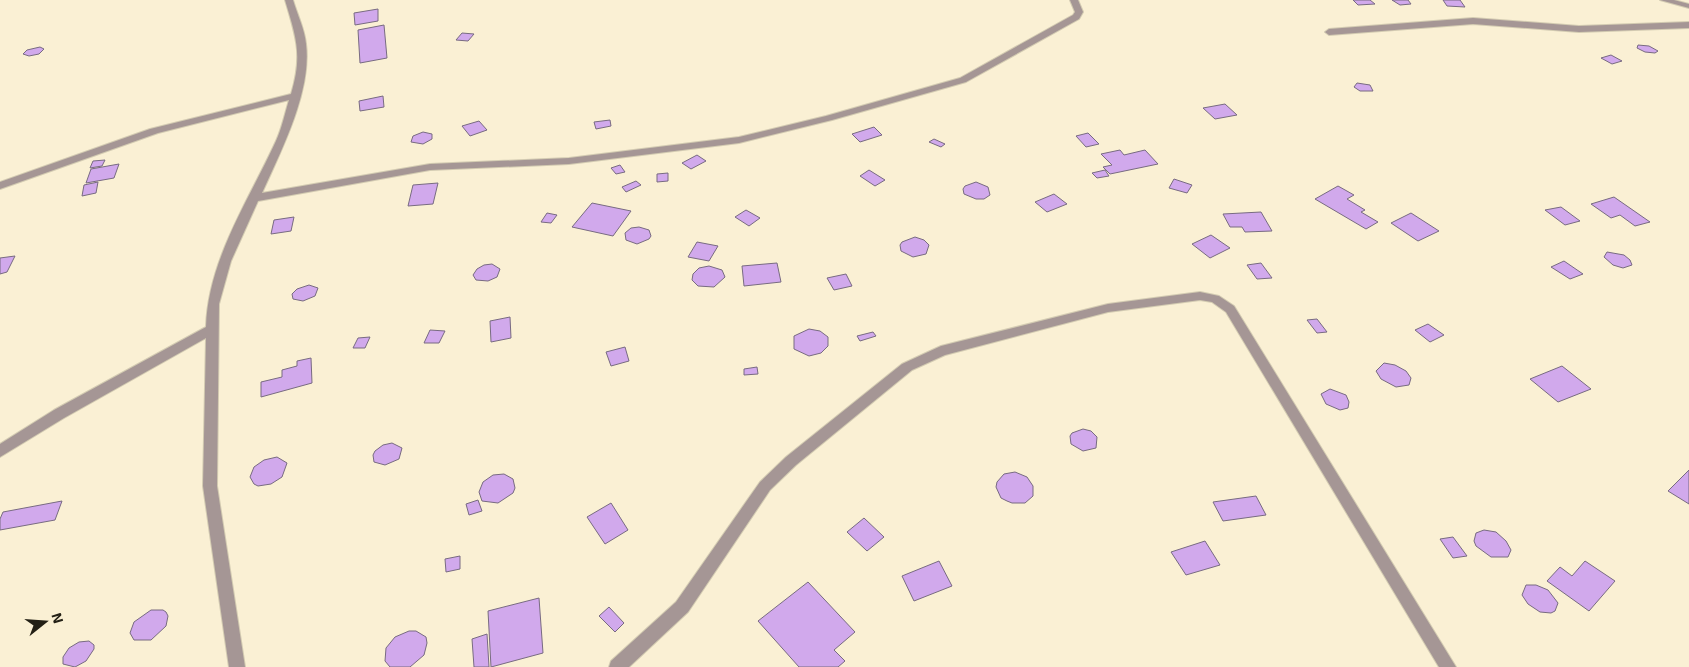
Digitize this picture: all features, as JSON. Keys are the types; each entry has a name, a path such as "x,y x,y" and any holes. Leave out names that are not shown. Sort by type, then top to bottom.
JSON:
{"street":[{"path":"237,667 210,486 213,304 225,261 282,138 302,73 302,43 289,0"},
{"path":"254,198 430,167 569,161 618,156 738,140 802,125 962,80 1076,17 1079,12 1074,0"},
{"path":"1664,0 1689,6"},
{"path":"1329,32 1473,22 1579,29 1689,25"},
{"path":"0,186 154,131 294,96"},
{"path":"617,667 682,608 765,486 791,461 907,367 941,351 1099,311 1200,296 1215,299 1230,309 1448,667"},
{"path":"0,450 59,414 212,329"}],"building":[{"path":"1353,0 1370,0 1375,4 1358,5"},
{"path":"1392,0 1408,0 1411,4 1400,5"},
{"path":"1443,0 1460,0 1465,7 1447,6"},
{"path":"378,9 378,21 355,25 354,13"},
{"path":"384,25 387,58 360,63 358,30"},
{"path":"462,33 474,34 468,41 456,40"},
{"path":"1638,45 1649,46 1658,51 1655,53 1645,52 1637,48"},
{"path":"40,47 44,49 39,54 29,56 23,54 27,50"},
{"path":"1611,55 1622,61 1612,64 1601,58"},
{"path":"1357,83 1370,85 1373,91 1360,91 1354,87"},
{"path":"383,96 384,107 360,111 359,101"},
{"path":"1225,104 1237,115 1215,119 1203,108"},
{"path":"610,120 611,126 596,129 594,122"},
{"path":"479,121 487,130 470,136 462,126"},
{"path":"874,127 882,135 860,142 852,134"},
{"path":"423,132 432,134 432,139 423,144 411,142 413,136"},
{"path":"1088,133 1099,144 1086,147 1076,136"},
{"path":"934,139 945,144 941,147 929,142"},
{"path":"1120,150 1124,155 1145,150 1158,164 1110,174 1103,167 1112,165 1101,154"},
{"path":"697,155 706,161 691,169 682,163"},
{"path":"105,160 102,166 90,168 93,161"},
{"path":"119,164 114,178 86,183 91,169"},
{"path":"620,165 625,172 616,174 611,168"},
{"path":"869,170 885,180 875,186 860,176"},
{"path":"1105,170 1109,176 1097,178 1092,173"},
{"path":"668,173 668,181 657,182 657,174"},
{"path":"1174,179 1192,185 1187,193 1169,188"},
{"path":"636,181 641,185 626,192 622,187"},
{"path":"98,182 96,193 82,196 84,185"},
{"path":"976,182 988,187 990,195 984,199 976,199 964,194 963,189 965,186"},
{"path":"438,183 433,204 408,206 413,185"},
{"path":"1338,186 1354,195 1347,199 1365,210 1361,212 1378,222 1366,229 1315,199"},
{"path":"1054,194 1067,204 1047,212 1035,202"},
{"path":"1614,197 1650,222 1635,226 1620,215 1611,218 1591,204"},
{"path":"592,203 631,211 613,236 572,227"},
{"path":"1561,207 1580,221 1565,225 1545,210"},
{"path":"746,210 760,218 749,226 735,217"},
{"path":"1261,212 1272,231 1245,232 1242,227 1230,227 1223,214"},
{"path":"547,213 557,215 551,223 541,222"},
{"path":"1411,213 1439,231 1418,241 1391,223"},
{"path":"294,217 291,231 271,234 274,220"},
{"path":"639,227 649,230 651,236 649,239 637,244 626,240 625,233 631,228"},
{"path":"1211,235 1230,248 1210,258 1192,244"},
{"path":"915,237 924,240 929,245 926,254 913,257 901,251 900,245 902,242"},
{"path":"697,242 718,246 709,261 688,257"},
{"path":"1607,252 1624,255 1630,260 1632,265 1623,268 1613,265 1604,257"},
{"path":"15,256 7,272 0,274 0,258"},
{"path":"1564,261 1583,274 1570,279 1551,267"},
{"path":"777,263 781,282 744,286 742,266"},
{"path":"1261,263 1272,278 1257,279 1247,265"},
{"path":"492,264 500,269 497,277 488,281 476,280 473,275 477,269 484,265"},
{"path":"709,266 722,270 725,277 714,287 698,286 692,280 693,274 699,268"},
{"path":"846,274 852,286 834,290 827,278"},
{"path":"309,285 318,288 315,296 303,301 293,299 292,294 297,289"},
{"path":"510,317 511,338 491,342 490,321"},
{"path":"1317,319 1327,332 1317,333 1307,320"},
{"path":"1428,324 1444,335 1430,342 1415,330"},
{"path":"809,329 820,331 828,337 828,346 821,353 809,356 794,349 794,336"},
{"path":"430,330 445,331 439,343 424,343"},
{"path":"873,332 876,336 860,341 857,336"},
{"path":"370,337 365,348 353,348 358,338"},
{"path":"625,347 629,361 611,366 606,352"},
{"path":"311,358 312,383 261,397 261,382 282,377 282,370 297,366 297,361"},
{"path":"1384,363 1395,365 1406,371 1411,378 1409,385 1396,387 1381,379 1376,371"},
{"path":"1562,366 1591,389 1558,402 1530,379"},
{"path":"757,367 758,374 744,375 744,369"},
{"path":"1330,389 1346,395 1349,402 1348,408 1340,410 1326,404 1321,394"},
{"path":"1083,429 1091,431 1097,437 1096,448 1083,451 1071,444 1070,436 1072,433"},
{"path":"392,443 402,448 399,459 385,465 374,462 373,455 375,451 383,445"},
{"path":"277,457 287,463 282,477 271,484 258,486 254,484 250,477 254,467 264,460"},
{"path":"1689,470 1689,504 1668,491"},
{"path":"1015,472 1027,477 1033,486 1033,496 1025,503 1012,503 1001,498 996,487 997,482 1004,474"},
{"path":"504,474 513,479 515,488 513,493 498,503 482,501 479,492 483,482 493,475"},
{"path":"1256,496 1266,515 1223,521 1213,502"},
{"path":"478,500 482,511 469,515 466,504"},
{"path":"62,501 55,520 0,530 0,519 3,512"},
{"path":"611,503 628,530 605,544 587,517"},
{"path":"864,518 884,537 867,551 847,532"},
{"path":"1484,530 1496,532 1506,541 1511,550 1508,557 1491,557 1476,546 1474,541 1476,533"},
{"path":"1453,537 1467,556 1453,558 1440,539"},
{"path":"1205,541 1220,565 1186,575 1171,552"},
{"path":"460,556 460,569 446,572 445,559"},
{"path":"939,561 952,586 914,601 902,576"},
{"path":"1585,561 1615,581 1589,611 1547,581 1560,567 1572,576"},
{"path":"808,582 855,632 834,650 845,661 838,667 799,667 758,621"},
{"path":"1526,585 1536,585 1548,590 1558,603 1555,611 1551,613 1540,612 1528,604 1522,595"},
{"path":"539,598 543,653 491,667 488,611"},
{"path":"609,607 624,623 615,632 599,616"},
{"path":"151,610 163,610 166,612 168,616 166,626 151,640 134,640 130,633 134,622"},
{"path":"409,631 416,631 426,637 427,643 424,655 410,667 390,667 385,661 386,648 395,637"},
{"path":"487,634 489,667 474,667 472,639"},
{"path":"89,641 94,645 94,649 86,661 75,667 63,664 63,657 69,648 79,642"}]}
